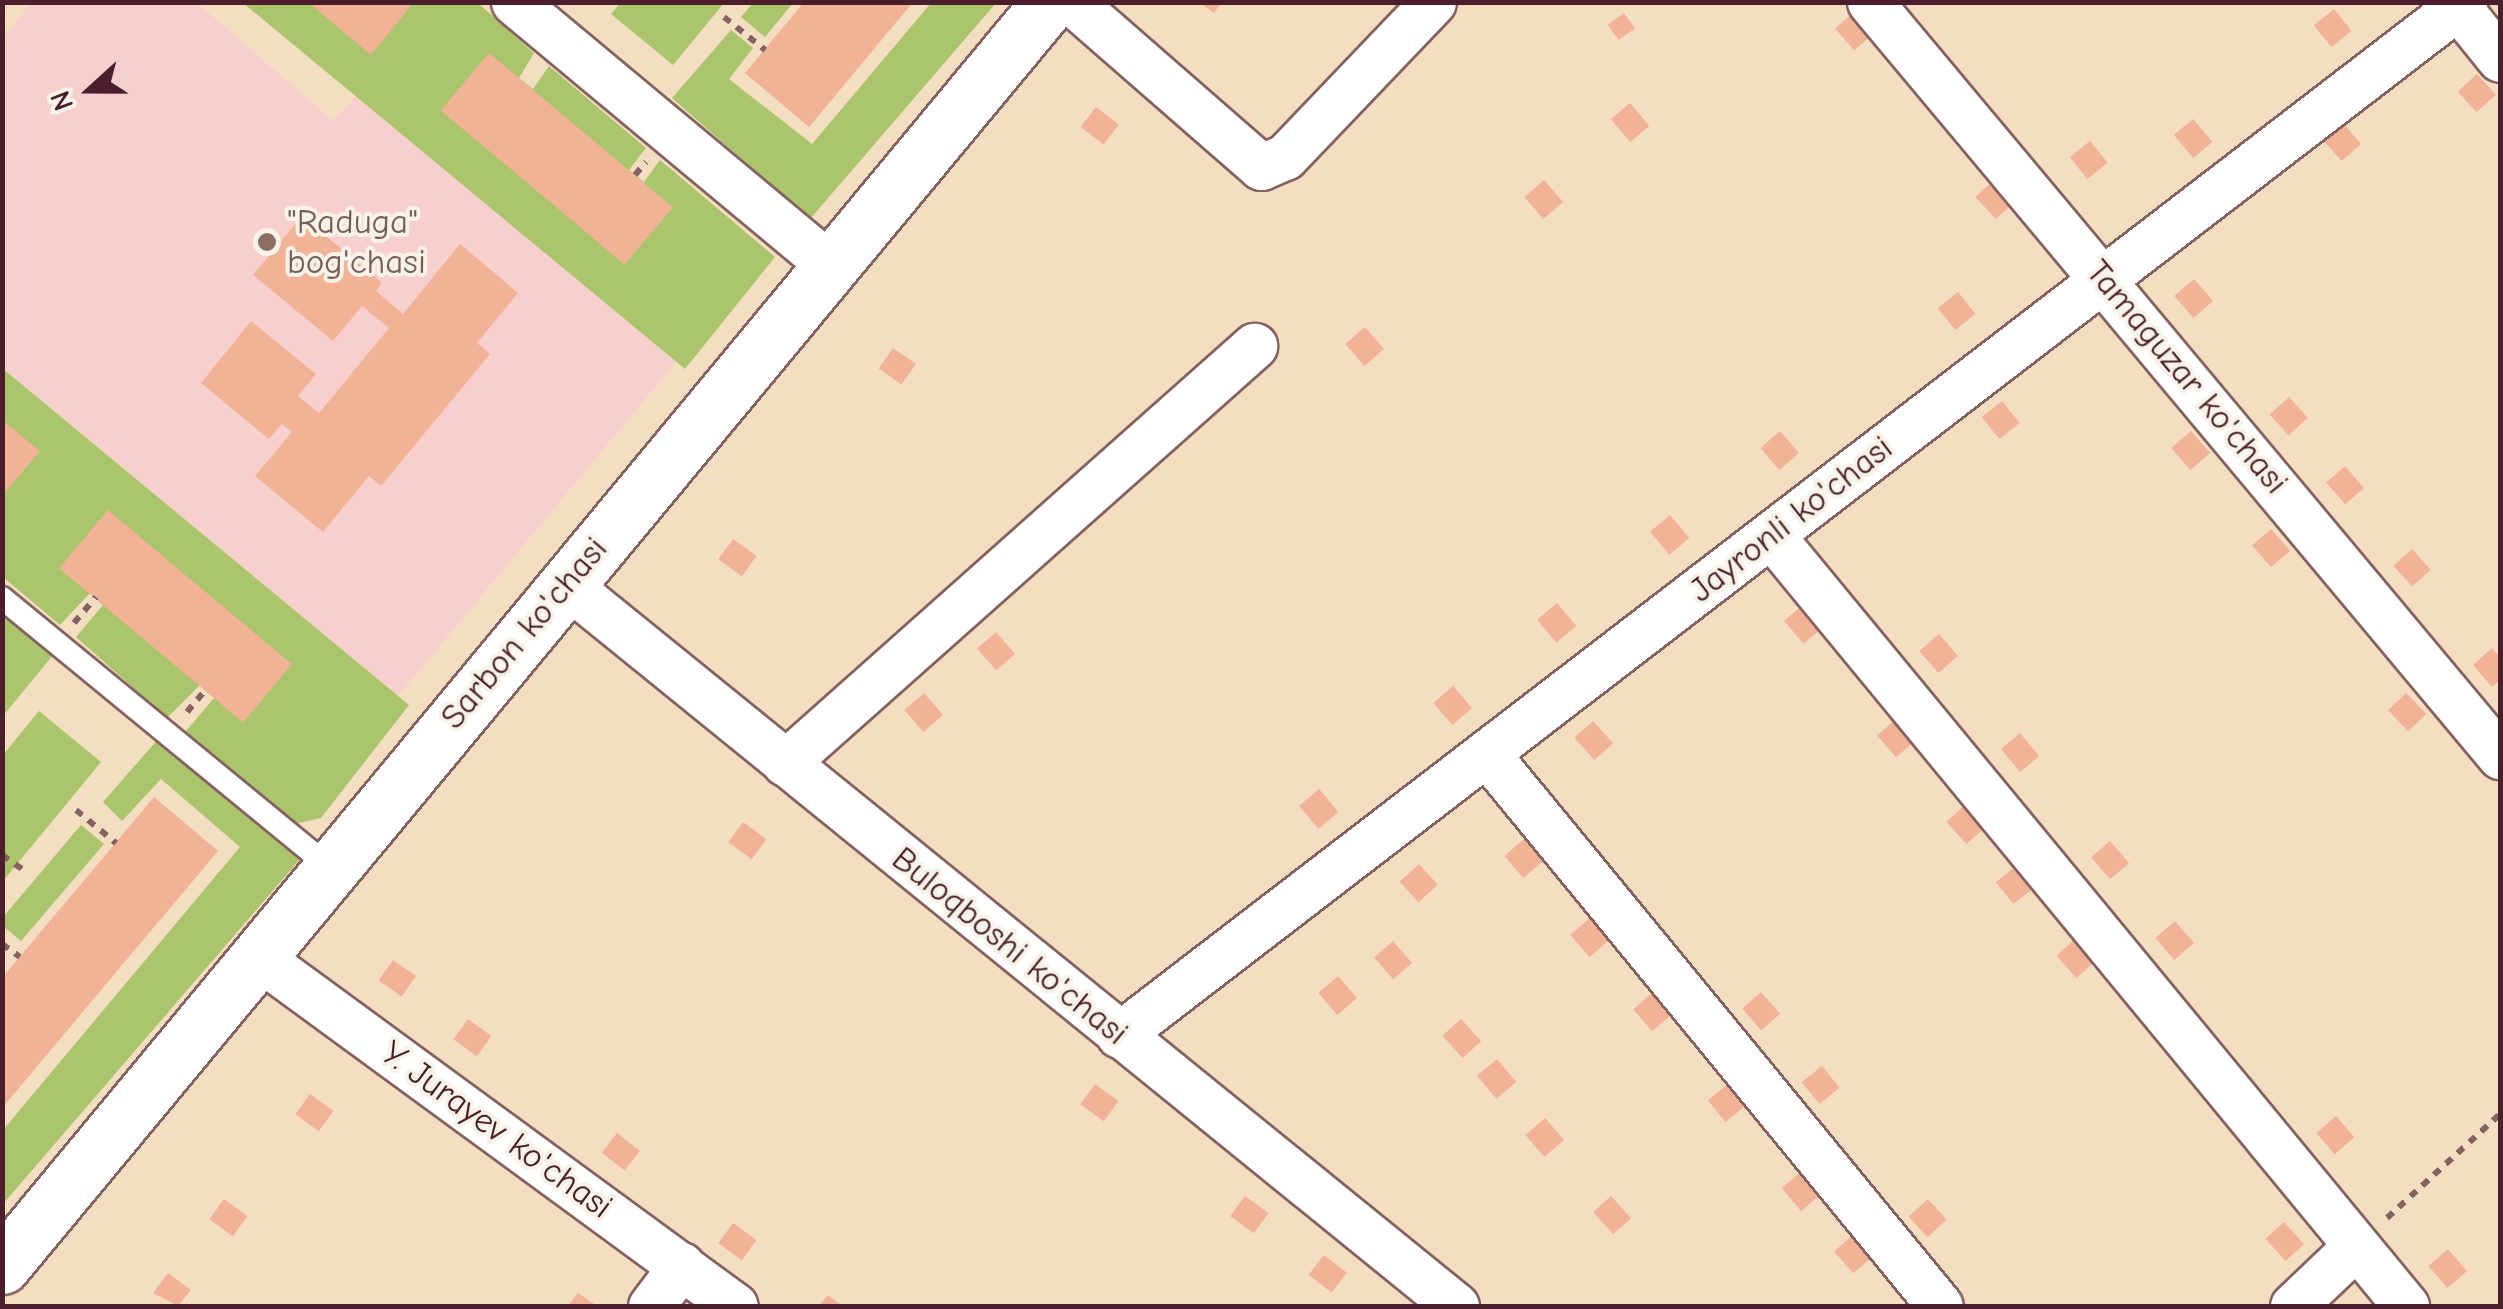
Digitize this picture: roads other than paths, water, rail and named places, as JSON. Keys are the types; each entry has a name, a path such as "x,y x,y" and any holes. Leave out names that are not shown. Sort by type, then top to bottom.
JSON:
{"street":[{"path":"514,2 831,266"},
{"name":"Sarbon ko'chasi","path":"2,1266 328,866 1050,2"},
{"path":"1072,2 1260,168 1284,157 1434,2"},
{"name":"Tamaguzar ko'chasi","path":"1870,2 2104,276 2500,756"},
{"path":"2459,4 2500,59"},
{"name":"Jayronli ko'chasi","path":"1118,1035 2459,4"},
{"path":"785,763 1254,346"},
{"path":"1771,535 2406,1306"},
{"name":"Buloqboshi ko'chasi","path":"566,584 1456,1306"},
{"path":"1486,753 1940,1306"},
{"name":"Y. Jurayev ko'chasi","path":"257,956 735,1306"},
{"path":"2293,1306 2356,1246"},
{"path":"651,1306 682,1265"}],"lane":[{"path":"2,598 328,866"}],"place":[{"name":"\"Raduga\" bog'chasi","path":"267,242"}]}
